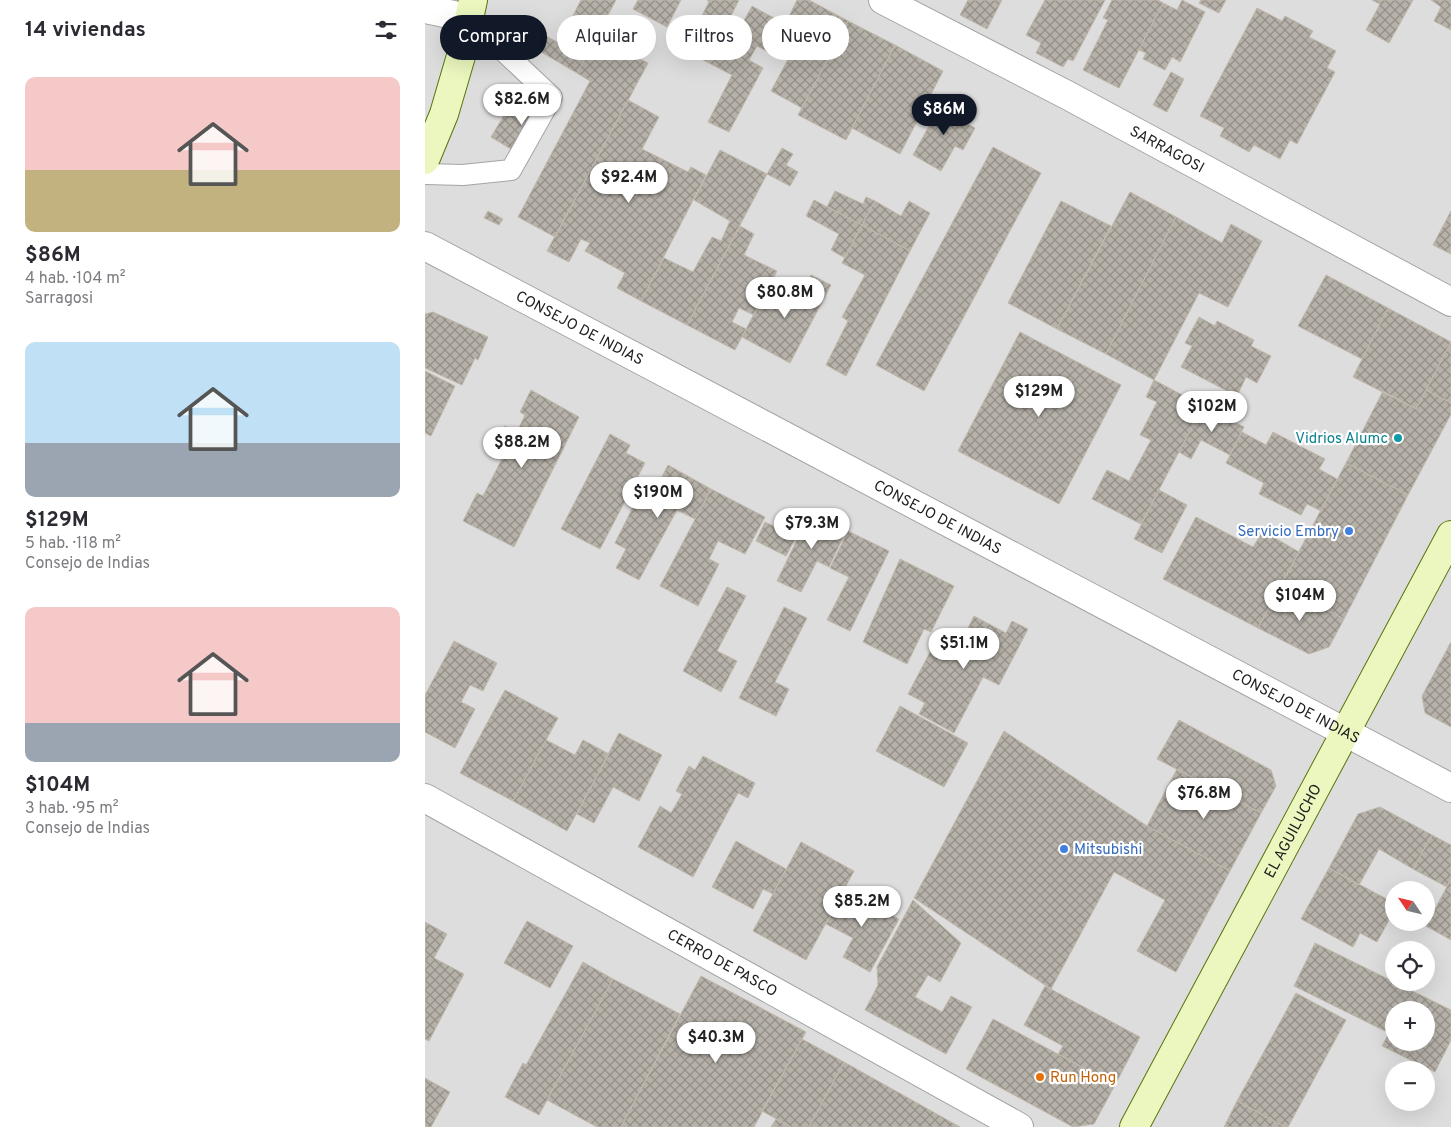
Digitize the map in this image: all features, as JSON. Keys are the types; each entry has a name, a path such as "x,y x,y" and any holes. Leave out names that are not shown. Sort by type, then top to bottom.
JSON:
{"street":[{"name":"SARRAGOSI","path":"883,0 1075,100 1451,302"},
{"path":"425,9 470,6 461,56 444,114 425,160"},
{"name":"CONSEJO DE INDIAS","path":"425,246 1451,788"},
{"name":"EL AGUILUCHO","path":"1134,1127 1451,535"},
{"name":"CERRO DE PASCO","path":"425,798 1019,1127"}],"lane":[{"path":"425,174 463,175 511,170 552,97 470,6"}],"shaded area":[{"path":"425,0 1451,0 1451,1127 425,1127"}],"building":[{"path":"581,0 616,0 608,15 573,15"},
{"path":"638,0 681,0 673,15 666,15 666,26 656,21 656,15 644,15 633,9"},
{"path":"707,0 739,0 731,15 702,15 709,2"},
{"path":"797,0 809,0 837,15 790,15"},
{"path":"968,0 1002,0 987,29 960,15"},
{"path":"1045,0 1105,0 1073,61 1068,59 1063,67 1036,53 1041,43 1026,35"},
{"path":"1112,0 1158,0 1163,3 1119,88 1083,70 1108,20 1103,18"},
{"path":"1182,0 1205,12 1180,62 1172,57 1165,70 1143,59 1146,53 1139,50 1163,3 1177,10"},
{"path":"1201,0 1226,0 1219,13 1199,3"},
{"path":"1372,0 1413,0 1389,43 1366,30 1380,4"},
{"path":"1431,0 1451,0 1451,30 1434,21 1441,7"},
{"path":"752,6 768,15 762,15 762,49 757,46 752,55 752,15 747,15"},
{"path":"1257,8 1282,21 1285,16 1313,31 1309,37 1336,51 1327,68 1335,72 1297,144 1290,140 1280,159 1254,145 1249,152 1220,136 1224,128 1200,116"},
{"path":"849,22 895,45 846,140 798,115 827,60 849,60"},
{"path":"547,37 557,42 557,60 584,60 577,73 547,55"},
{"path":"895,45 943,71 900,154 852,128"},
{"path":"584,60 642,60 648,63 555,237 518,217 590,81 577,73"},
{"path":"708,60 749,60 763,68 729,132 708,122 732,75 707,62"},
{"path":"788,60 827,60 802,108 771,91"},
{"path":"1171,72 1184,79 1167,112 1153,105"},
{"path":"517,94 552,115 527,159 491,137"},
{"path":"944,99 967,111 962,121 975,128 963,150 955,146 941,171 913,155"},
{"path":"628,100 659,117 642,149 688,172 691,167 706,175 641,301 617,288 625,273 585,251 590,243 581,239 569,262 547,251"},
{"path":"993,147 1041,173 924,391 876,365"},
{"path":"782,148 793,154 786,165 798,172 790,186 767,174"},
{"path":"720,150 767,174 687,325 641,301 664,258 693,272 712,237 721,241 730,221 694,200"},
{"path":"835,191 863,204 866,197 875,201 862,225 827,207"},
{"path":"1130,192 1176,217 1106,354 1057,329"},
{"path":"814,200 862,225 845,258 831,250 839,234 806,216"},
{"path":"875,201 901,216 909,201 930,213 910,251 862,225"},
{"path":"1061,201 1111,226 1057,329 1008,303"},
{"path":"488,211 503,219 499,225 484,218"},
{"path":"1451,211 1451,254 1433,245"},
{"path":"1176,217 1222,243 1231,224 1262,241 1228,307 1199,293 1154,380 1106,354"},
{"path":"862,225 910,251 846,376 826,365 848,321 842,317 865,275 842,263"},
{"path":"740,226 754,234 744,255 777,271 754,315 739,308 732,322 746,329 735,350 687,325"},
{"path":"811,275 831,285 790,363 742,337 769,285 798,300"},
{"path":"1326,275 1388,308 1362,359 1298,326"},
{"path":"1388,308 1451,342 1416,409 1353,377"},
{"path":"433,312 488,337 478,360 475,358 462,385 425,368 425,314"},
{"path":"1199,317 1215,326 1217,321 1254,340 1251,346 1271,356 1257,383 1246,377 1237,396 1181,367 1192,346 1185,343"},
{"path":"1020,332 1121,385 1059,504 958,451"},
{"path":"1451,342 1451,403 1426,390"},
{"path":"425,371 455,386 431,436 425,433"},
{"path":"1154,380 1203,406 1141,524 1092,499 1107,470 1129,481 1151,440 1140,435 1157,402 1146,397"},
{"path":"531,390 579,417 514,547 463,521 477,493 483,496 506,451 495,445 505,426 517,432 525,415 520,412"},
{"name":"Vidrios Alumc","path":"1426,390 1451,403 1451,414 1408,495 1346,463 1383,391 1416,409"},
{"path":"1203,406 1244,427 1230,455 1201,440 1191,459 1179,452"},
{"path":"1242,432 1266,445 1273,432 1325,459 1319,469 1337,479 1321,511 1307,504 1301,515 1259,494 1264,483 1226,463"},
{"path":"610,434 630,445 626,453 645,463 600,549 561,529"},
{"name":"Servicio Embry","path":"1346,463 1408,495 1344,619 1281,585"},
{"path":"668,465 711,489 695,519 677,510 639,580 616,568 626,549 615,543 634,505 645,510"},
{"path":"711,489 765,517 745,554 718,541 709,559 719,564 698,606 660,586"},
{"path":"1159,490 1187,505 1162,553 1134,539"},
{"path":"811,511 847,529 829,567 817,561 801,592 777,581"},
{"path":"1196,517 1253,547 1263,531 1299,552 1258,628 1163,579"},
{"path":"765,522 796,537 786,556 756,541"},
{"path":"848,531 889,551 850,631 827,620 849,577 830,568"},
{"path":"900,559 954,586 931,632 924,629 907,664 863,642"},
{"path":"1281,585 1344,619 1329,647 1309,654 1258,628"},
{"path":"727,587 746,596 717,651 737,661 721,692 683,671"},
{"path":"784,607 807,618 775,682 789,689 776,716 739,698"},
{"path":"974,616 1006,633 1012,621 1028,629 999,685 983,677 954,733 919,714 925,703 908,694 940,633 960,644"},
{"path":"454,641 497,663 483,691 470,685 461,702 475,709 455,748 425,732 425,695"},
{"path":"1451,642 1451,727 1425,713 1422,696"},
{"path":"505,690 558,718 513,801 460,773"},
{"path":"900,706 968,743 944,787 876,751"},
{"path":"1179,720 1271,770 1276,786 1261,813 1157,759"},
{"name":"Mitsubishi","path":"1004,731 1147,826 1230,871 1176,972 1137,951 1165,900 1114,872 1051,989 914,898"},
{"path":"619,733 662,755 639,801 613,787 594,823 577,814"},
{"path":"546,740 575,755 583,740 609,754 567,831 513,801"},
{"path":"703,756 755,783 748,798 738,793 693,877 638,847 660,806 671,813 682,794 676,791 689,766 695,770"},
{"path":"1177,769 1261,813 1230,871 1147,826"},
{"path":"1380,807 1432,835 1413,869 1379,849 1359,885 1329,868 1358,814"},
{"path":"1432,835 1451,845 1451,879 1447,887 1413,869"},
{"path":"736,841 786,869 773,894 763,889 753,909 712,887"},
{"path":"801,842 854,871 806,960 753,931"},
{"path":"1329,868 1385,898 1385,927 1377,942 1360,933 1353,947 1301,919"},
{"path":"1451,879 1451,940 1435,931 1435,909"},
{"path":"845,889 899,919 870,972 843,957 853,938 826,924"},
{"path":"913,900 961,943 940,982 928,975 915,997 942,1012 951,996 972,1007 946,1054 865,1010 878,985 877,967"},
{"path":"527,921 573,946 550,988 504,963"},
{"path":"425,922 447,934 434,958 464,974 429,1041 425,1039"},
{"path":"1315,943 1385,977 1385,991 1412,991 1433,1001 1385,1001 1385,1031 1294,986"},
{"path":"583,962 613,979 539,1115 505,1097 523,1063 526,1065"},
{"path":"701,976 806,1032 754,1127 621,1127"},
{"path":"613,979 680,1014 621,1127 597,1127 547,1100"},
{"path":"1045,986 1140,1037 1115,1085 1058,1054 1063,1046 1024,1025"},
{"path":"1296,993 1346,1020 1288,1127 1285,1127 1237,1101"},
{"path":"1435,1002 1451,1010 1451,1040 1435,1072 1435,1061 1413,1061 1392,1051 1435,1051"},
{"name":"Run Hong","path":"993,1019 1115,1085 1094,1124 1073,1127 966,1069"},
{"path":"802,1039 844,1062 809,1127 791,1127 762,1111"},
{"path":"844,1062 960,1127 809,1127"},
{"path":"425,1078 450,1092 431,1127 425,1127"},
{"path":"1237,1101 1285,1127 1224,1127"},
{"path":"776,1119 791,1127 771,1127"}],"place":[{"name":"Vidrios Alumc","path":"1398,438"},
{"name":"Servicio Embry","path":"1349,531"},
{"name":"Mitsubishi","path":"1064,849"},
{"name":"Run Hong","path":"1040,1077"}]}
